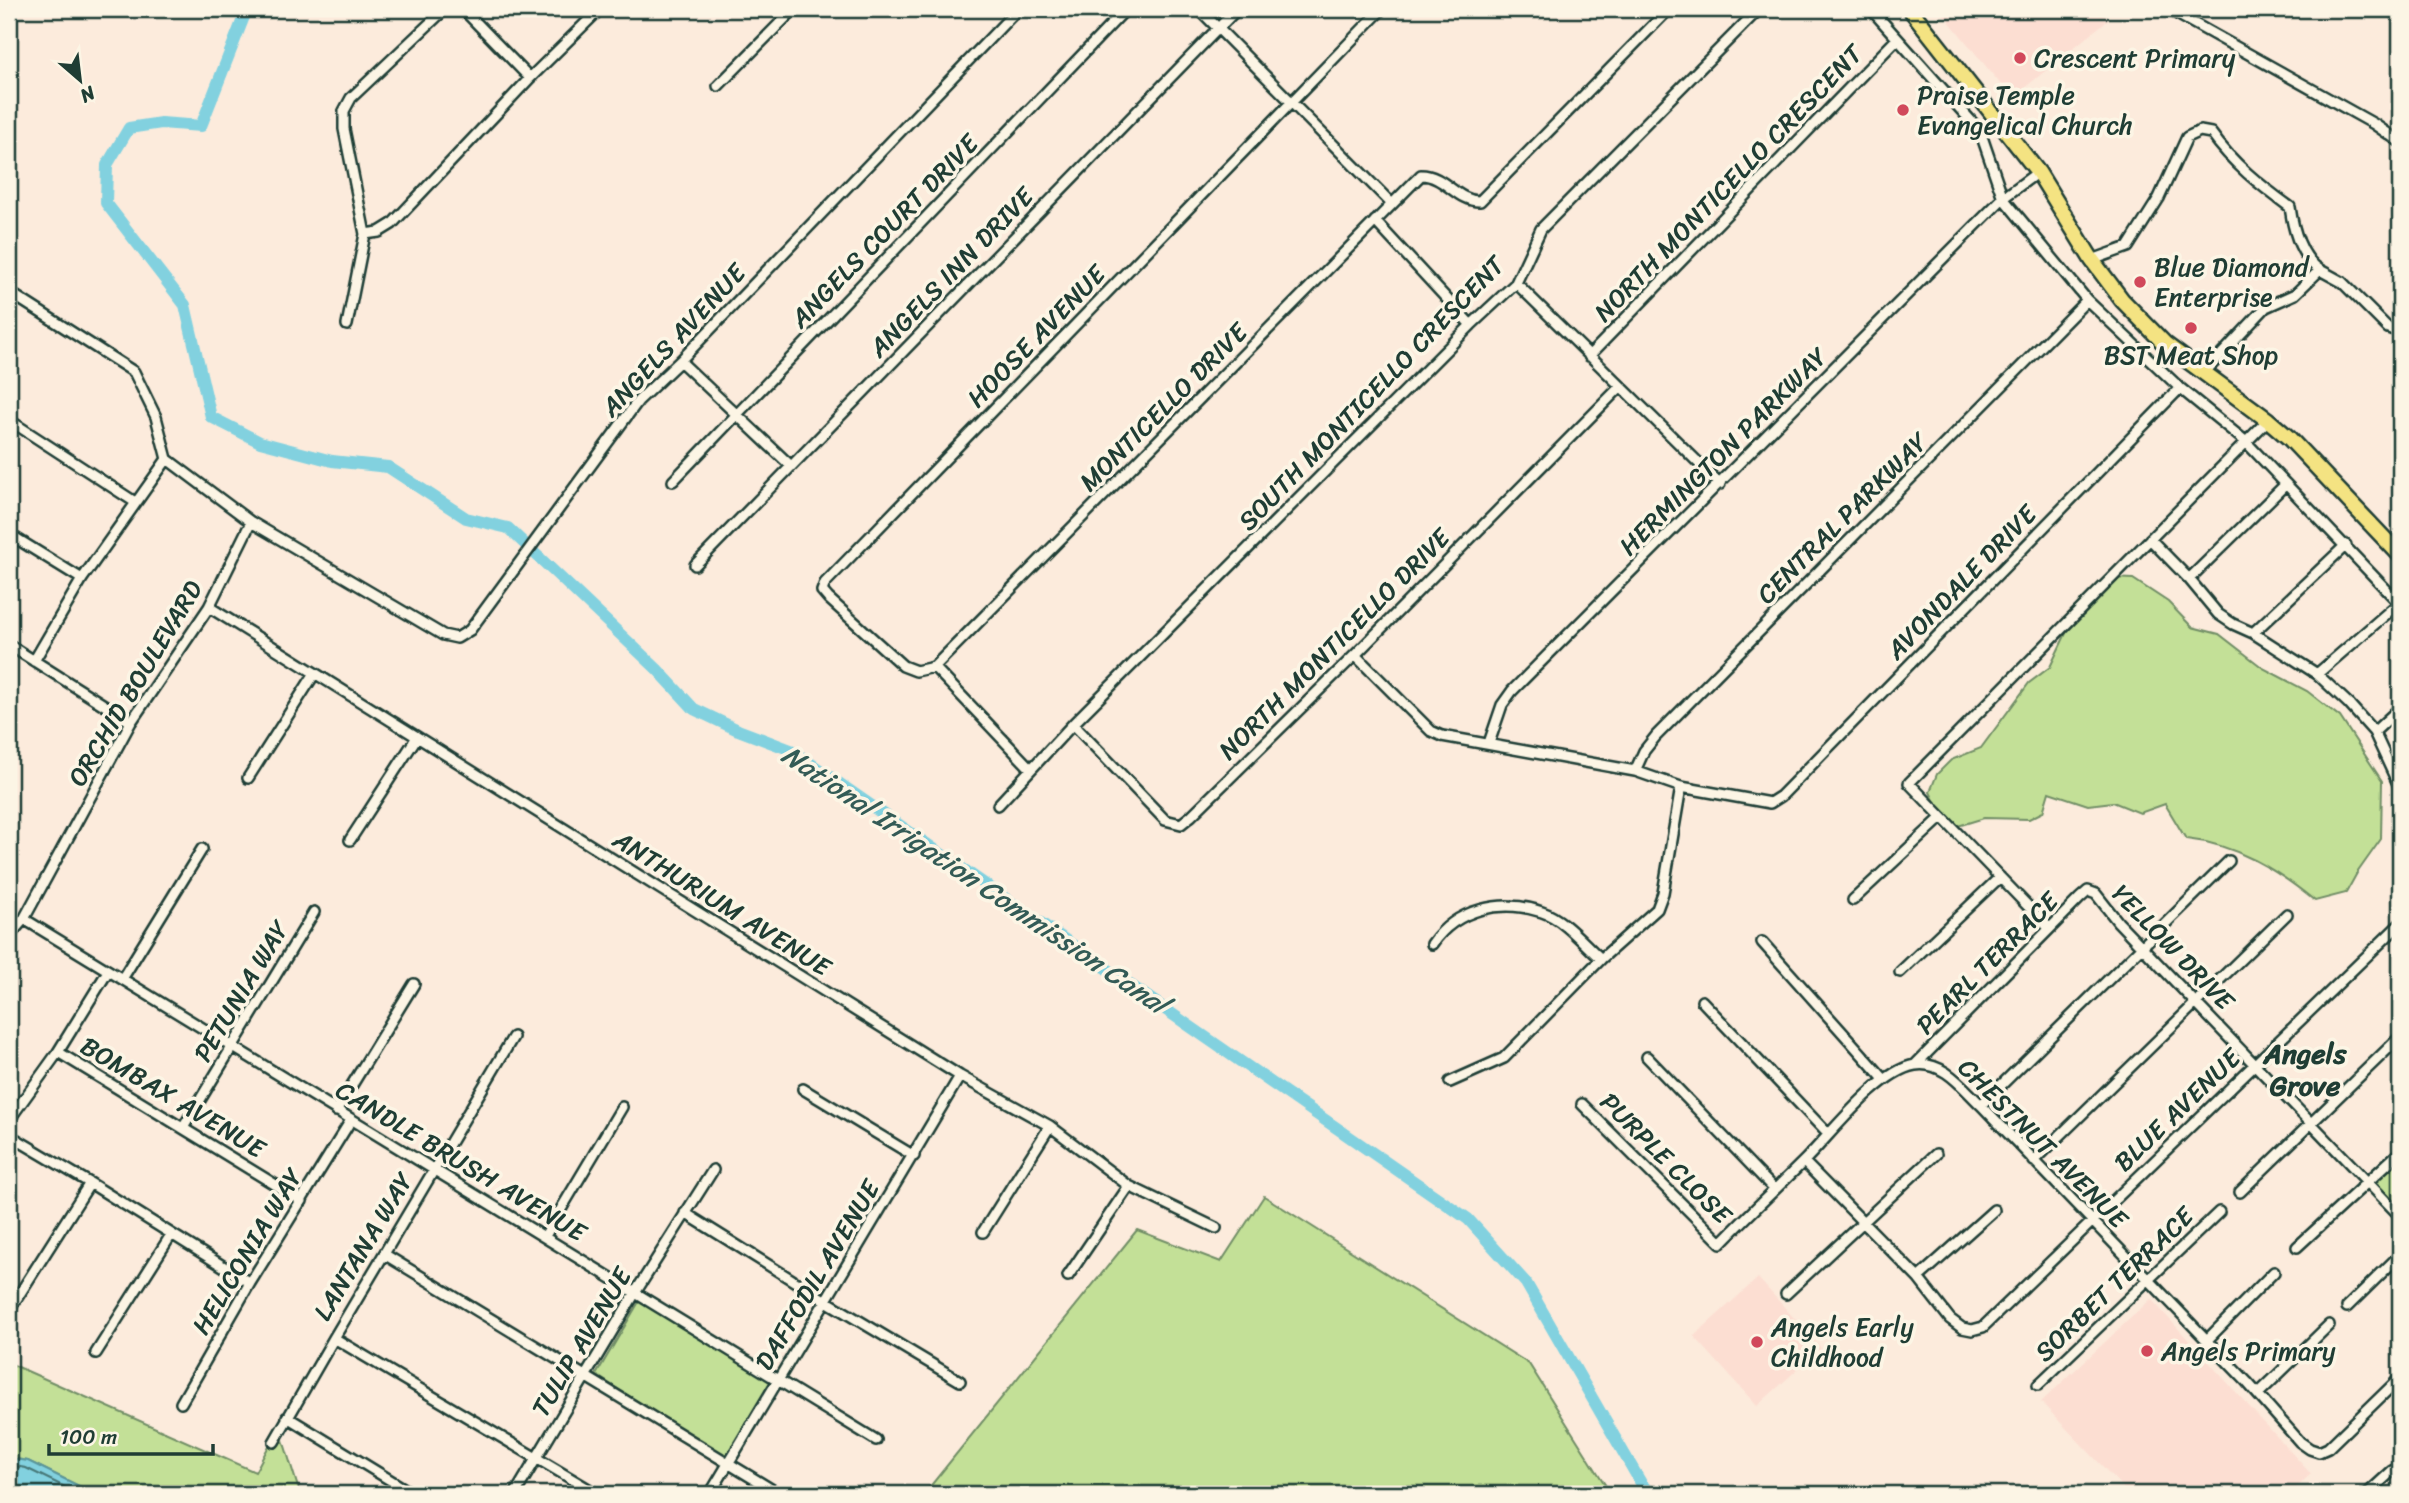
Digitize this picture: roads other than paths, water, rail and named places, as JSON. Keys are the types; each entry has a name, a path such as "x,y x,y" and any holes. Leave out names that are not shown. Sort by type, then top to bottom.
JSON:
{"main road":[{"path":"1910,9 2038,172 2092,260 2122,300 2156,335 2268,420 2299,448 2400,555"}],"street":[{"path":"347,325 365,234 344,129 344,111 351,98 445,9"},
{"path":"463,9 530,78"},
{"path":"365,234 379,232 392,224 530,78 600,9"},
{"path":"718,86 794,9"},
{"name":"ANGELS AVENUE","path":"251,522 443,635 457,638 470,630 638,401 680,361 1018,9"},
{"name":"ANGELS COURT DRIVE","path":"673,481 1126,9"},
{"path":"1199,9 1392,204"},
{"name":"ANGELS INN DRIVE","path":"695,565 1237,9"},
{"name":"HOOSE AVENUE","path":"934,667 916,671 903,666 828,598 822,591 825,583 1382,9"},
{"name":"MONTICELLO DRIVE","path":"934,667 1420,175 1432,175 1470,201 1480,201 1669,9"},
{"name":"SOUTH MONTICELLO CRESCENT","path":"998,805 1073,724 1471,325 1516,284 1541,229 1759,9"},
{"path":"1871,9 1980,131 2003,198 2087,300 2180,388 2245,441 2400,603 2317,674"},
{"path":"2168,9 2374,124 2400,142"},
{"name":"NORTH MONTICELLO CRESCENT","path":"1589,356 1897,39"},
{"path":"2092,260 2128,247 2159,198 2186,137 2200,131 2211,133 2228,157 2248,176 2290,207 2292,224 2309,263 2342,282 2388,328 2400,332"},
{"name":"HERMINGTON PARKWAY","path":"1489,743 1502,705 1512,691 2003,198 2038,172"},
{"path":"1375,221 1471,325"},
{"path":"2204,373 2266,307 2295,294 2320,270"},
{"path":"1516,284 1720,484"},
{"path":"9,292 134,372 156,417 167,459 251,522"},
{"name":"CENTRAL PARKWAY","path":"1635,771 1644,751 1656,736 2087,300"},
{"path":"680,361 791,466"},
{"name":"NORTH MONTICELLO DRIVE","path":"1073,724 1165,820 1181,824 1355,654 1620,387"},
{"name":"AVONDALE DRIVE","path":"1681,787 1770,803 1781,796 2180,388"},
{"path":"2049,929 1909,783 2268,420"},
{"path":"9,421 135,502"},
{"path":"34,661 82,579 167,459"},
{"path":"2189,579 2286,484"},
{"name":"ORCHID BOULEVARD","path":"9,936 24,919 131,722 209,607 251,522"},
{"path":"9,534 82,579"},
{"path":"2150,539 2218,614 2317,674 2349,704 2374,732 2400,788"},
{"path":"2253,633 2346,545"},
{"name":"ANTHURIUM AVENUE","path":"209,607 960,1076 1050,1126 1129,1186 1216,1228"},
{"path":"9,645 131,722"},
{"path":"1355,654 1431,731 1442,736 1635,771 1681,787 1663,893 1657,909 1601,959 1504,1058 1450,1082"},
{"path":"934,667 1031,769"},
{"path":"248,778 315,673"},
{"path":"2374,732 2400,708"},
{"path":"350,840 417,737"},
{"path":"1853,900 1942,817"},
{"path":"121,979 202,849"},
{"path":"1981,1105 2229,861"},
{"path":"1900,972 2000,877"},
{"name":"YELLOW DRIVE","path":"2088,891 2096,894 2118,922 2400,1216"},
{"name":"PEARL TERRACE","path":"1916,1064 2088,891"},
{"path":"1432,944 1443,928 1463,915 1491,907 1512,906 1543,912 1560,922 1601,959"},
{"name":"PETUNIA WAY","path":"183,1128 314,912"},
{"path":"2034,1161 2287,914"},
{"name":"CANDLE BRUSH AVENUE","path":"24,919 876,1440"},
{"name":"BLUE AVENUE","path":"1804,1162 1918,1278 1950,1319 1962,1328 1972,1330 1983,1327 2400,924"},
{"path":"1762,942 1883,1079"},
{"path":"9,1121 58,1052 107,971"},
{"path":"336,1111 414,984"},
{"path":"1702,1001 1828,1133"},
{"name":"LANTANA WAY","path":"274,1442 432,1170 513,1037"},
{"path":"2240,1192 2400,1037"},
{"name":"BOMBAX AVENUE","path":"58,1052 302,1201"},
{"path":"1647,1057 1774,1189"},
{"name":"CHESTNUT AVENUE","path":"1721,1242 1804,1162 1828,1133 1883,1079 1916,1064 1931,1066 1948,1072 1981,1105 2310,1450 2319,1452 2328,1448 2400,1378"},
{"name":"DAFFODIL AVENUE","path":"710,1494 960,1076"},
{"path":"803,1088 914,1156"},
{"name":"PURPLE CLOSE","path":"1582,1104 1721,1242"},
{"path":"545,1236 622,1107"},
{"name":"HELICONIA WAY","path":"181,1403 250,1283 351,1120"},
{"path":"983,1232 1050,1126"},
{"path":"9,1135 250,1283"},
{"path":"2297,1247 2400,1152"},
{"path":"1786,1294 1936,1154"},
{"name":"TULIP AVENUE","path":"514,1494 713,1170"},
{"path":"10,1309 90,1183"},
{"path":"1068,1276 1129,1186"},
{"path":"1918,1278 1994,1210"},
{"name":"SORBET TERRACE","path":"2038,1385 2219,1212"},
{"path":"685,1213 960,1381"},
{"path":"96,1353 171,1235"},
{"path":"384,1254 779,1494"},
{"path":"2347,1307 2400,1255"},
{"path":"2207,1339 2274,1272"},
{"path":"2258,1394 2329,1325"},
{"path":"334,1338 597,1494"},
{"path":"287,1417 413,1494"},
{"path":"2367,1494 2400,1467"}],"water":[{"path":"9,1458 28,1461 95,1494 34,1494 9,1483"}],"waterway":[{"name":"National Irrigation Commission Canal","path":"247,9 201,126 161,123 129,128 107,165 106,203 185,305 211,417 260,442 332,461 388,467 466,518 508,528 657,669 694,709 738,730 791,750 1468,1219 1526,1283 1641,1483 1650,1494"}],"place":[{"name":"Crescent Primary","path":"2020,58"},
{"name":"Praise Temple Evangelical Church","path":"1903,110"},
{"name":"Blue Diamond Enterprise","path":"2140,282"},
{"name":"BST Meat Shop","path":"2191,328"},
{"name":"Angels Early Childhood","path":"1757,1342"},
{"name":"Angels Primary","path":"2147,1351"}],"district":[{"name":"Angels Grove","path":"2305,1069"}]}
